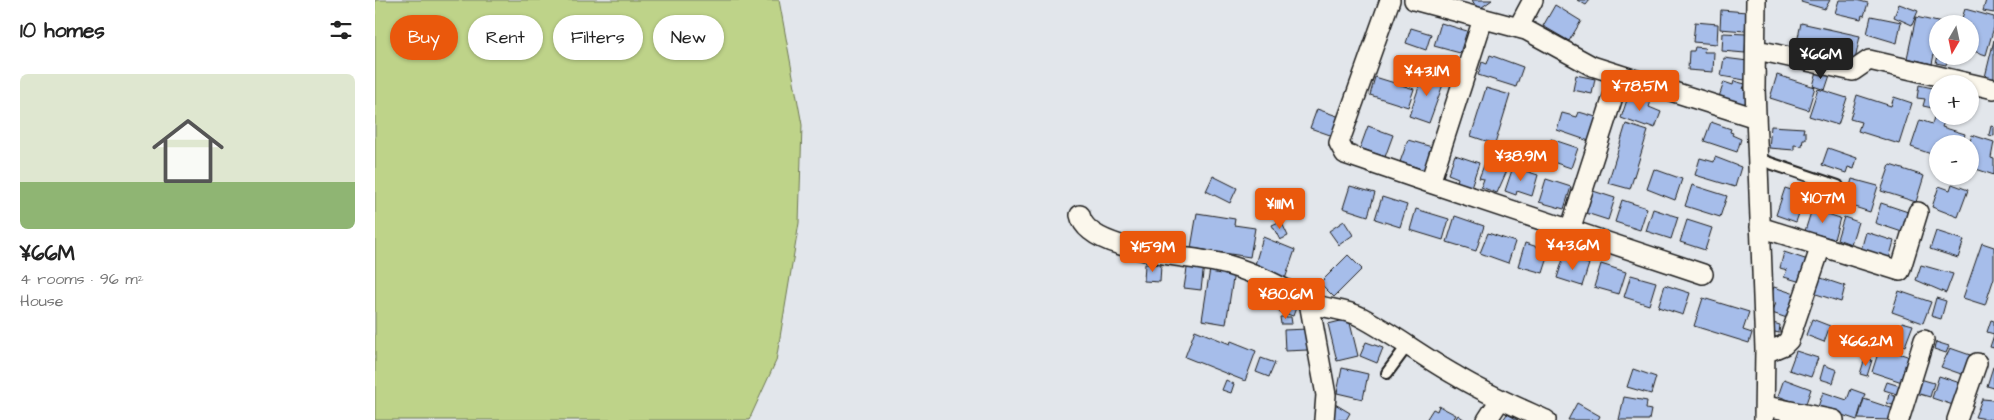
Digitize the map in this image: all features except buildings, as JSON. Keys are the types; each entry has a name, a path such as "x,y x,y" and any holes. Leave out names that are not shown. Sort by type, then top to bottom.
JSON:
{"street":[{"path":"1390,0 1339,143 1345,154 1703,274"},
{"path":"1414,0 1519,28 1592,66 1756,118"},
{"path":"1519,28 1533,0"},
{"path":"1756,0 1756,118 1765,353 1765,413 1834,420"},
{"path":"1430,183 1483,19"},
{"path":"1757,50 1853,71 1869,60 1994,89"},
{"path":"1570,230 1620,75"},
{"path":"1761,227 1899,271 1918,212"},
{"path":"1080,215 1082,223 1099,238 1128,247 1227,264 1292,291 1309,302 1360,316 1407,346 1500,400 1546,420"},
{"path":"1765,353 1784,345 1789,340 1821,246"},
{"path":"1309,302 1326,395 1324,420"},
{"path":"1899,420 1924,340"},
{"path":"1957,420 1977,363"},
{"path":"1487,420 1500,400"}],"lane":[{"path":"1758,158 1839,186"},
{"path":"1387,373 1407,346"}],"green space":[{"path":"375,0 779,0 802,125 799,223 776,361 749,420 375,420"}]}
